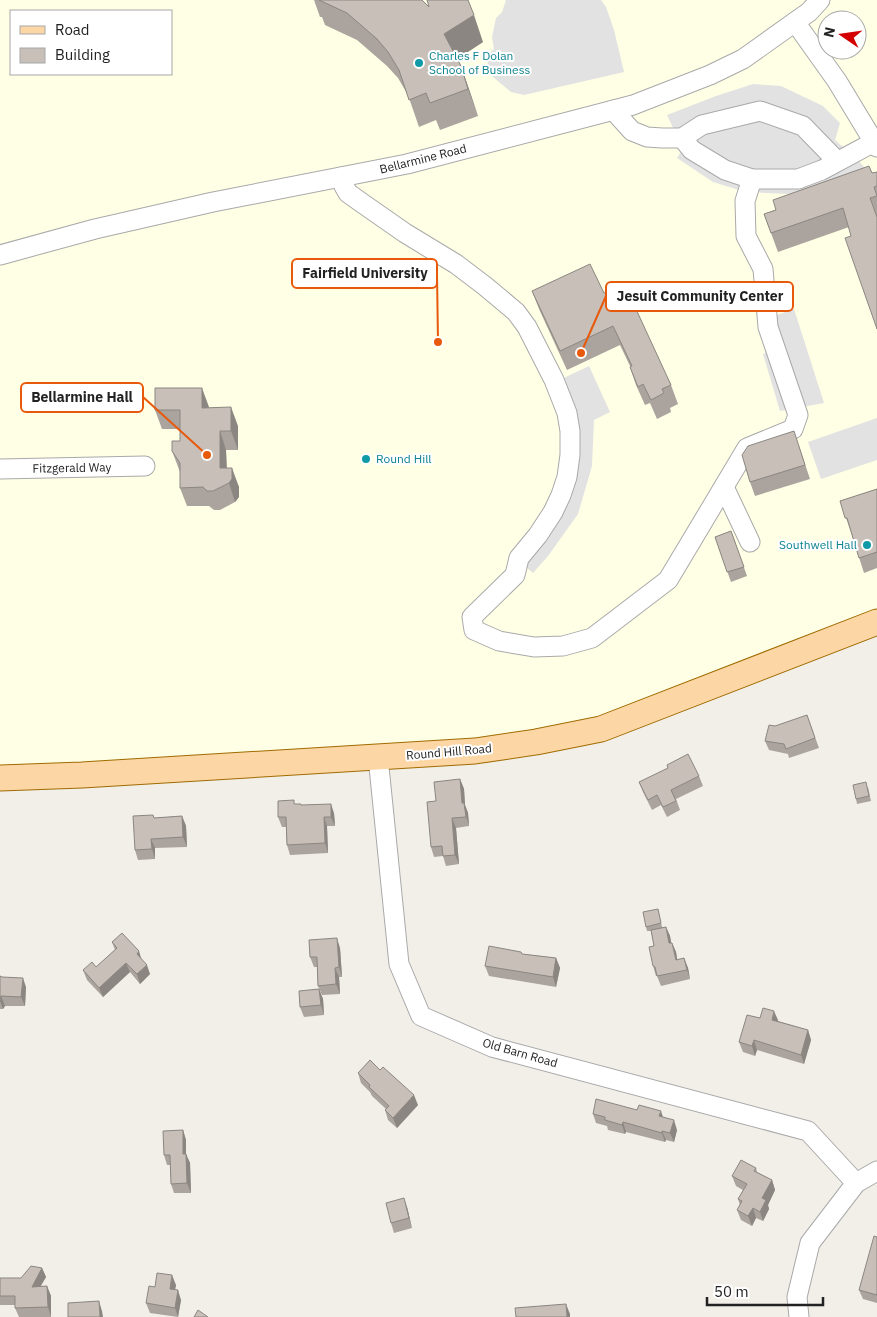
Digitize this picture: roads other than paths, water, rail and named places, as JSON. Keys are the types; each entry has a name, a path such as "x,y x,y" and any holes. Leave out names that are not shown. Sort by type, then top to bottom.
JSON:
{"main road":[{"name":"Round Hill Road","path":"0,778 475,751 536,742 601,729 877,622"}],"street":[{"name":"Bellarmine Road","path":"0,255 104,227 213,202 407,164 633,105 744,59 809,12 820,0"},
{"path":"682,138 692,150 725,170 752,179 798,179 876,145 837,81 795,22"},
{"path":"613,110 632,131 647,137 682,138 702,125 760,111 803,126 837,161"},
{"path":"341,177 348,193 362,204 404,234 456,264 516,312 527,327 554,380 567,413 570,431 570,455 567,477 561,496 538,535 519,558 515,575 472,617 474,630 499,641 534,647 563,646 592,638 668,580 747,448 792,429 798,415 768,327 764,269 746,236 745,201 752,179"},
{"name":"Fitzgerald Way","path":"0,470 145,466"},
{"path":"724,487 750,542"},
{"name":"Old Barn Road","path":"378,757 399,964 421,1016 492,1047 808,1131 856,1183"},
{"path":"799,1317 797,1297 810,1243 856,1183 877,1171"}],"place":[{"name":"Charles F Dolan School of Business","path":"419,63"},
{"name":"Fairfield University","path":"438,342"},
{"name":"Jesuit Community Center","path":"581,353"},
{"name":"Bellarmine Hall","path":"207,455"},
{"name":"Round Hill","path":"366,459"},
{"name":"Southwell Hall","path":"867,545"}]}
